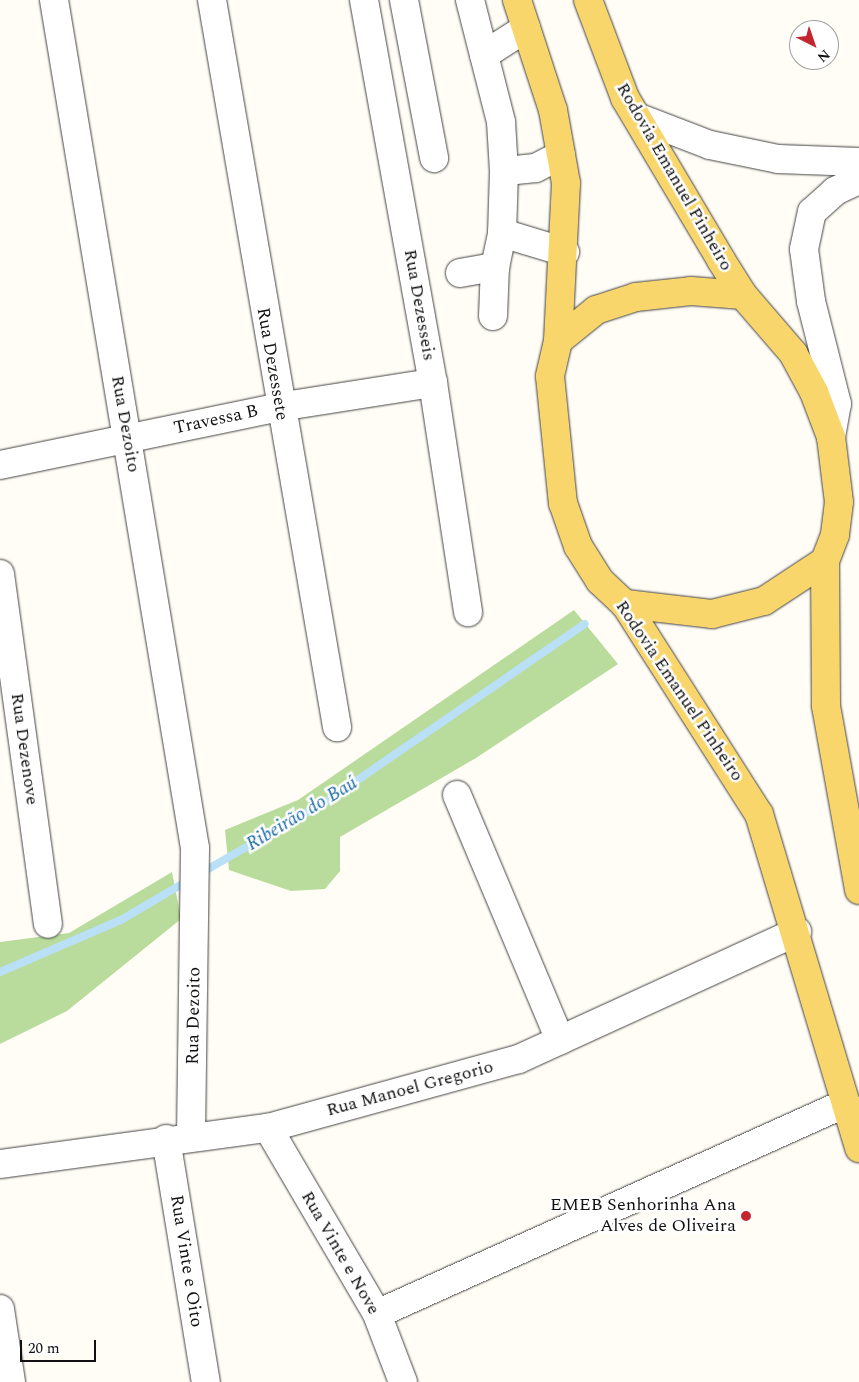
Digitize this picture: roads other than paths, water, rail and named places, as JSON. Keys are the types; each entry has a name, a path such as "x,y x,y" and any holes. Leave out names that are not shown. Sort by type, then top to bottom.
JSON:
{"main road":[{"name":"Rodovia Emanuel Pinheiro","path":"517,0 553,110 566,183 565,252 558,341 550,376 563,503 578,546 600,581 625,604 759,814 797,932 859,1148"},
{"name":"Rodovia Emanuel Pinheiro","path":"590,1 636,118 743,295 794,353 830,437 839,502 835,535 825,561"},
{"path":"558,341 596,310 636,297 691,291 743,295"},
{"path":"625,604 677,612 736,611 764,601 825,561"},
{"path":"825,561 826,706 859,890"}],"street":[{"name":"Rua Dezoito","path":"54,0 196,848 196,897 178,1137"},
{"name":"Rua Dezessete","path":"212,0 279,407 338,728"},
{"name":"Rua Dezesseis","path":"364,0 433,383 468,612"},
{"path":"404,0 434,158"},
{"path":"470,0 501,122 504,171 502,233 495,267 493,316"},
{"path":"484,55 526,28"},
{"path":"636,118 710,145 778,159 859,162"},
{"path":"504,171 535,168 561,155"},
{"path":"830,437 837,404 811,301 804,249 812,212 835,192 859,180"},
{"path":"502,233 565,252"},
{"path":"460,273 495,267"},
{"name":"Travessa B","path":"0,465 279,407 433,383"},
{"name":"Rua Dezenove","path":"0,574 48,924"},
{"path":"457,795 560,1040"},
{"name":"Rua Manoel Gregorio","path":"0,1164 178,1137 268,1128 518,1059 797,932"},
{"path":"377,1314 846,1103"},
{"name":"Rua Vinte e Nove","path":"268,1128 377,1314 403,1382"},
{"name":"Rua Vinte e Oito","path":"178,1137 206,1382"},
{"path":"0,1309 11,1382"}],"waterway":[{"name":"Ribeirão do Baú","path":"201,873 330,799 585,624"},
{"name":"Ribeirão do Baú","path":"0,972 121,920 189,880"}],"place":[{"name":"EMEB Senhorinha Ana Alves de Oliveira","path":"746,1216"}]}
